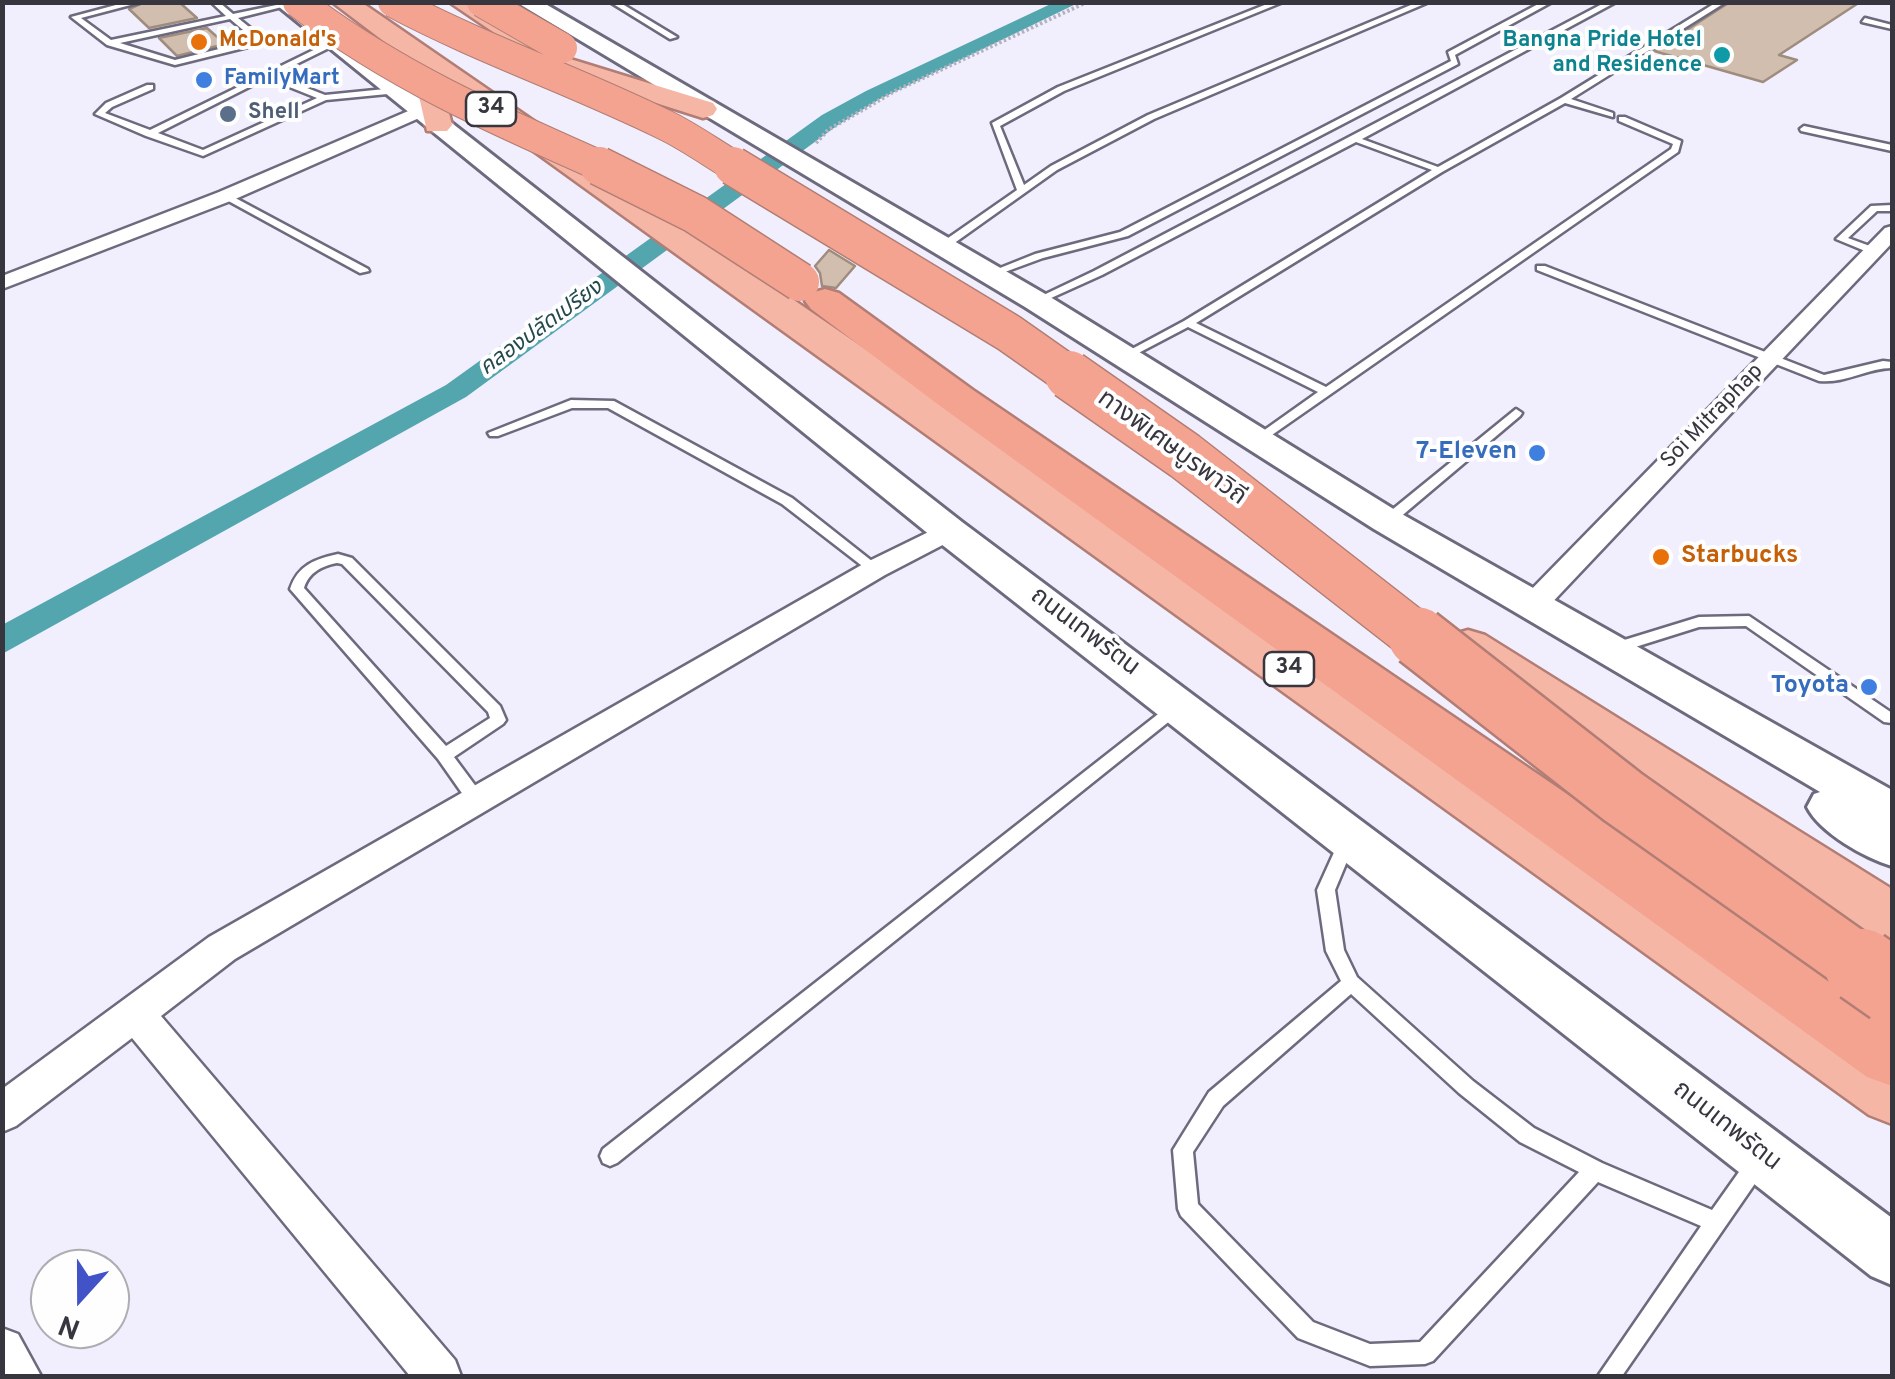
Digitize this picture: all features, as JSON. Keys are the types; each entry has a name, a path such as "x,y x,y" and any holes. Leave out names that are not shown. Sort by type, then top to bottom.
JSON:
{"highway":[{"path":"328,2 379,36 478,84 664,143 787,173 1892,919"},
{"name":"34","path":"344,2 1892,1094"},
{"name":"ทางพิเศษบูรพาวิถี","path":"393,2 458,37 787,173 1185,456 1623,797 1892,987"},
{"path":"462,2 715,165 787,173"},
{"path":"482,2 798,183 1029,325 1207,446 1646,780 1892,950"},
{"path":"289,3 413,83 664,196 813,292 958,399 1892,1054"},
{"path":"424,62 429,118"},
{"path":"554,62 703,109"}],"main road":[{"path":"526,2 756,139 787,173 990,274 1387,521 1892,812"},
{"name":"ถนนเทพรัตน","path":"289,3 332,43 949,532 1892,1255"},
{"path":"1609,648 1732,744 1892,846"}],"street":[{"path":"2,283 429,118"},
{"name":"Soi Mitraphap","path":"1534,604 1885,244"},
{"path":"2,1113 222,948 874,569 949,532"},
{"path":"134,1012 439,1376"},
{"path":"2,1350 19,1376"}],"lane":[{"path":"140,2 75,17 110,43 176,62 261,40 214,2"},
{"path":"613,2 673,37"},
{"path":"1022,190 996,126 1061,89 1280,2"},
{"path":"942,247 1054,168 1151,117 1426,2"},
{"path":"990,274 1039,256 1124,234 1455,62 1452,54 1549,2"},
{"path":"1036,301 1098,273 1612,2"},
{"path":"1123,356 1188,323 1723,2"},
{"path":"110,43 289,3"},
{"path":"1865,20 1892,27"},
{"path":"148,134 332,43"},
{"path":"269,76 324,98"},
{"path":"150,87 109,104 99,114 204,153 324,98 395,91"},
{"path":"1255,441 1675,150 1678,143 1670,136 1564,100"},
{"path":"1804,128 1892,148"},
{"path":"1356,139 1438,170"},
{"path":"226,196 364,270"},
{"path":"1885,244 1841,239 1874,208 1892,208"},
{"path":"1541,268 1823,379 1846,378 1874,364 1892,365"},
{"path":"1188,323 1326,392"},
{"path":"494,434 571,404 610,404 787,501 874,569"},
{"path":"1387,521 1516,413"},
{"path":"444,755 492,727 498,720 496,710 348,561 338,558 308,569 299,577 296,589 444,755 476,801"},
{"path":"1609,648 1699,622 1748,621 1889,718"},
{"path":"610,1156 1179,705"},
{"path":"1349,836 1326,890 1335,951 1351,984 1466,1087 1527,1135 1716,1222"},
{"path":"1351,984 1216,1099 1183,1150 1188,1208 1306,1330 1370,1354 1425,1353 1596,1170"},
{"path":"1609,1376 1763,1155"}],"path":[{"path":"787,173 816,138 840,120 902,87 1087,2"}],"building":[{"path":"145,2 179,2 197,18 149,28 129,9"},
{"path":"1730,2 1860,2 1779,55 1797,60 1763,82 1654,51"},
{"path":"207,28 225,44 177,56 159,38"},
{"path":"829,250 855,266 836,288 822,286 815,266"}],"waterway":[{"name":"คลองปลัดเปรียง","path":"2,641 456,391 830,120 873,95 1071,2"}],"place":[{"name":"McDonald's","path":"199,42"},
{"name":"Bangna Pride Hotel and Residence","path":"1722,55"},
{"name":"FamilyMart","path":"204,80"},
{"name":"Shell","path":"228,114"},
{"name":"7-Eleven","path":"1537,453"},
{"name":"Starbucks","path":"1661,557"},
{"name":"Toyota","path":"1869,687"}]}
